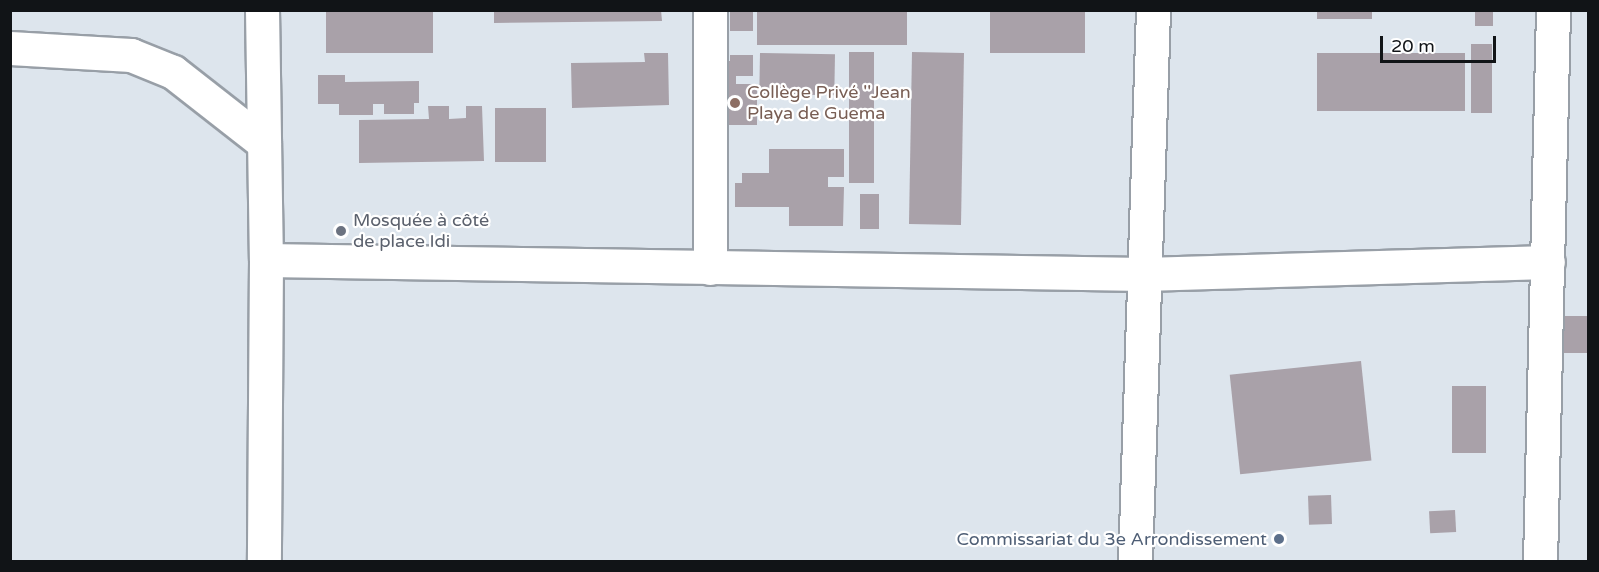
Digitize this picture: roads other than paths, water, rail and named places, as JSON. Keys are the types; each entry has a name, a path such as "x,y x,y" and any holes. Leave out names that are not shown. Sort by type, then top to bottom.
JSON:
{"street":[{"path":"262,10 266,260 264,561"},
{"path":"710,10 710,268"},
{"path":"1135,561 1153,10"},
{"path":"1540,561 1553,10"},
{"path":"10,48 130,55 173,72 264,143"},
{"path":"266,260 1144,274 1548,262"}],"place":[{"name":"Collège Privé ''Jean Playa de Guema","path":"735,103"},
{"name":"Mosquée à côté de place Idi","path":"341,231"},
{"name":"Commissariat du 3e Arrondissement","path":"1279,539"}]}
